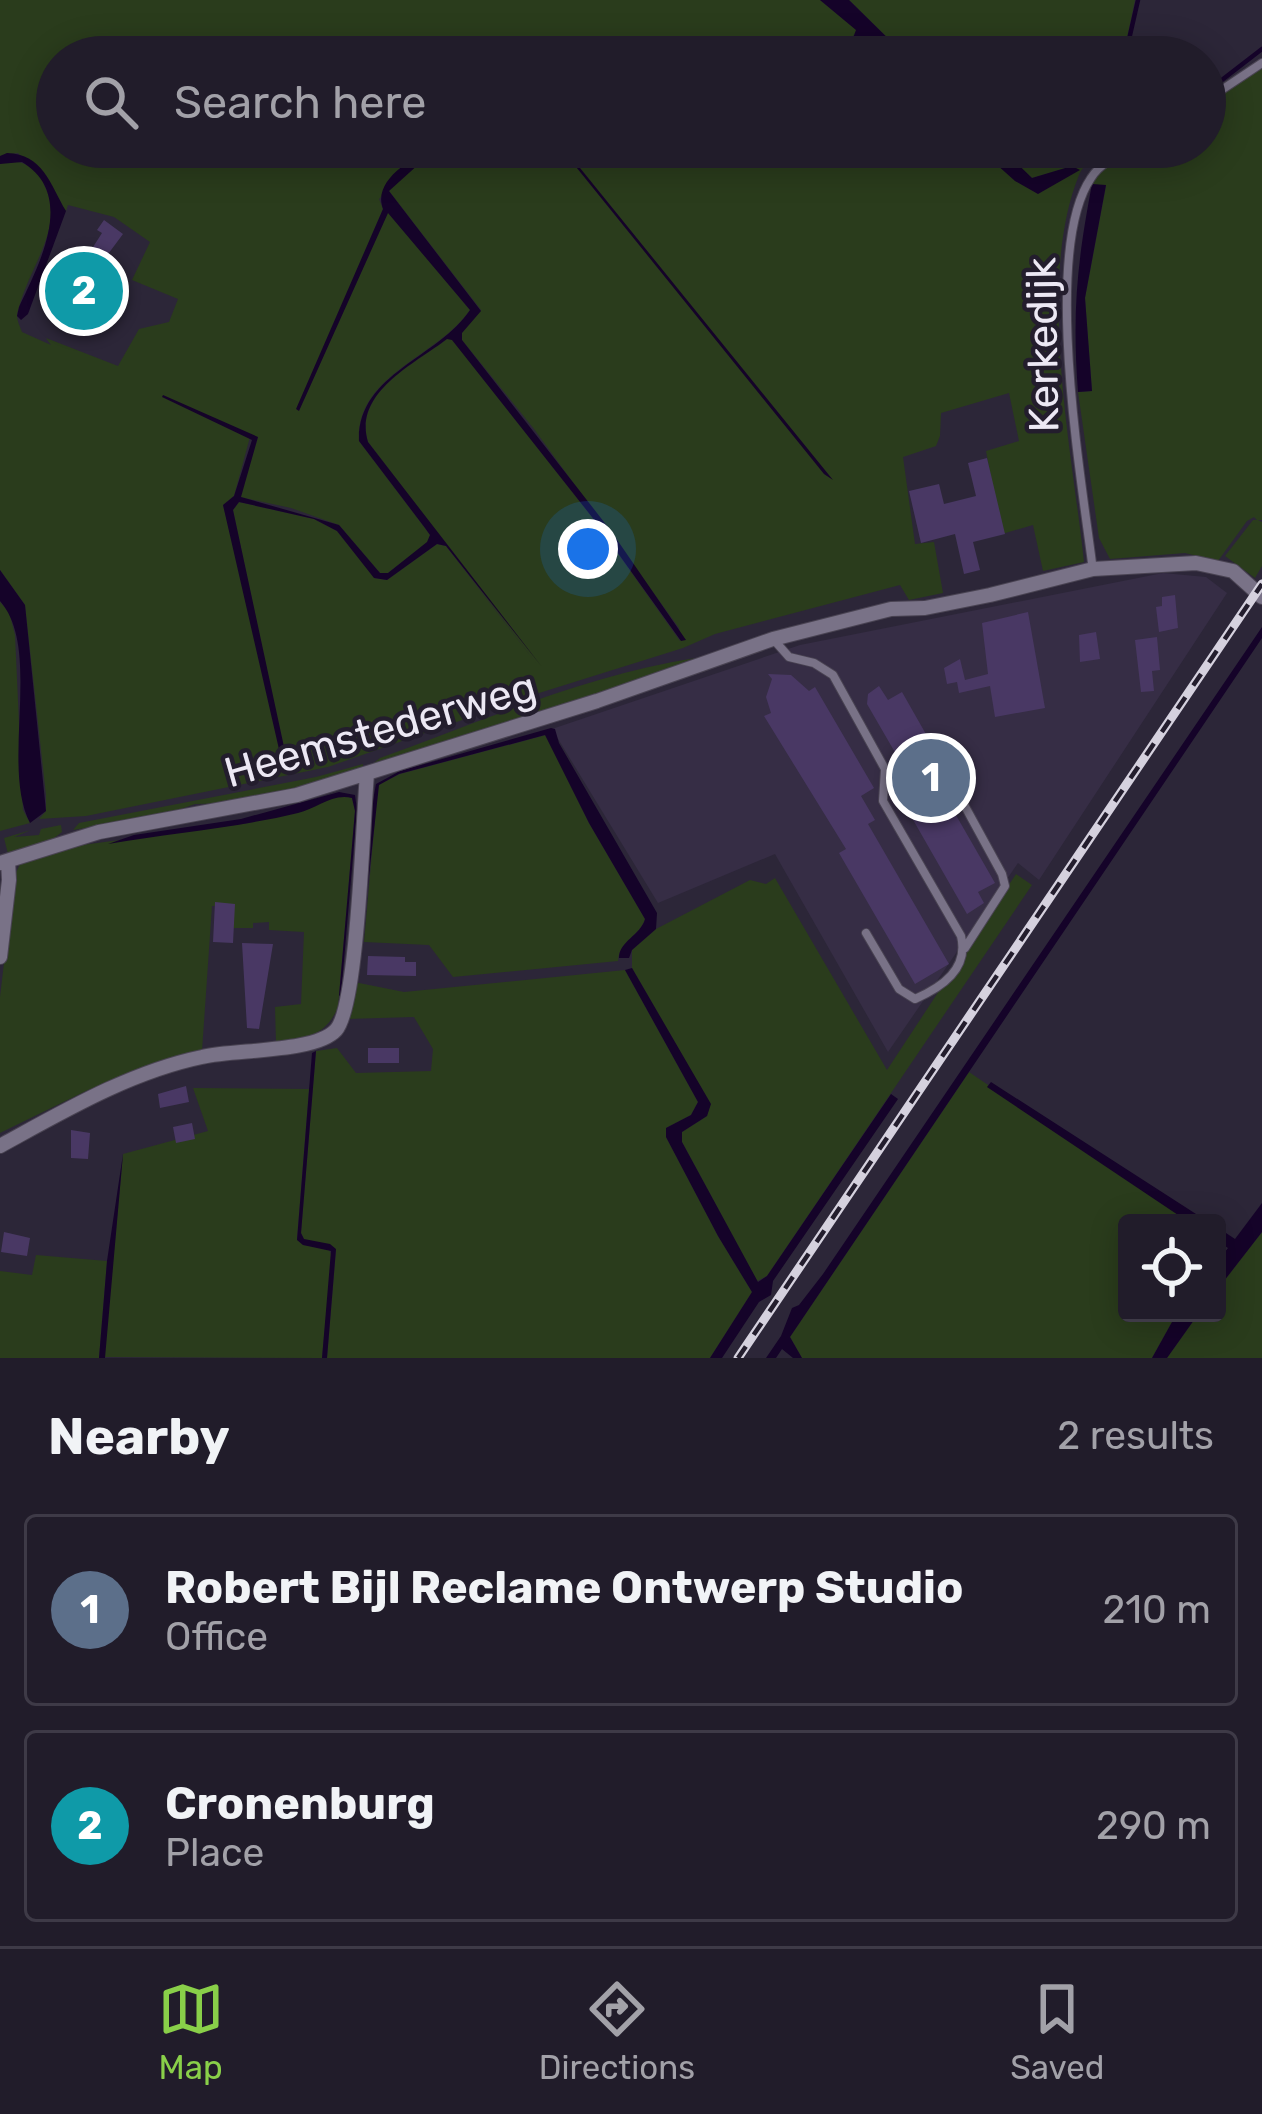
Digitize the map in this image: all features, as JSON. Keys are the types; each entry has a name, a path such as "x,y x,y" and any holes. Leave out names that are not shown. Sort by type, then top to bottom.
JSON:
{"street":[{"name":"Heemstederweg","path":"4,862 68,839 161,818 264,803 367,774 773,639 1093,566 1215,564 1232,571 1262,597"},
{"path":"0,1146 136,1078 201,1057 321,1041 339,1028 350,985 367,774"},
{"path":"66,823 68,839"},
{"path":"0,957 9,880 4,862"}],"lane":[{"path":"1226,86 1262,63"},
{"name":"Kerkedijk","path":"1093,566 1069,365 1070,252 1084,189 1100,168"},
{"path":"773,639 789,657 814,663 833,675 885,769 883,801 961,936 964,949"},
{"path":"866,933 899,989 915,999 938,989 955,972 964,949 1005,886 938,757 884,786"}],"shaded area":[{"path":"820,0 849,0 886,36 854,36 856,30"},
{"path":"19,155 36,164 66,211 28,314 21,320 19,307 49,231 48,193 22,162 0,164 0,156"},
{"path":"401,168 414,168 389,191 481,311 462,333 462,340 611,531 686,640 681,641 592,517 447,339 378,394 369,409 368,442 542,667 446,546 437,544 387,580 374,578 337,531 314,519 239,502 233,510 289,770 284,771 223,505 234,496 252,440 162,397 258,437 241,497 339,525 380,573 388,573 427,542 430,535 359,441 362,418 385,383 456,327 470,310 388,213 299,411 296,409 383,209 383,188"},
{"path":"577,168 833,480 824,474"},
{"path":"1000,168 1022,168 1032,178 1065,168 1080,170 1038,194"},
{"path":"1092,184 1106,185 1085,298 1092,391 1078,392 1077,288"},
{"path":"0,570 25,605 46,811 30,823 19,771 19,648 0,601"},
{"path":"1163,573 1206,577 1227,593 1039,880 1018,863 888,1052 775,854 658,903 552,729 800,645"},
{"path":"1262,627 1262,638 790,1337 802,1358 793,1358 782,1349 776,1358 766,1358 792,1308 823,1274"},
{"path":"551,728 657,913 656,929 629,958 619,958 622,947 645,919 545,735 399,774 379,785 362,939 376,784 400,771"},
{"path":"339,792 355,795 357,810 339,996 355,811 352,798 275,818 108,844 134,835 241,819"},
{"path":"632,968 711,1104 707,1116 682,1132 682,1142 758,1282 767,1276 891,1094 898,1099 773,1281 771,1295 759,1302 722,1358 710,1358 752,1292 666,1137 666,1128 691,1115 698,1102 625,970"},
{"path":"316,1051 301,1233 304,1239 336,1249 327,1358 322,1358 331,1251 297,1240 312,1053"},
{"path":"991,1082 1196,1214 1177,1214 987,1087"},
{"path":"123,1154 105,1358 99,1358 107,1261"},
{"path":"1262,1203 1262,1232 1226,1278 1226,1233 1235,1239"},
{"path":"1172,1322 1193,1322 1167,1358 1152,1358"}],"green space":[{"path":"0,0 820,0 857,30 853,36 36,36 36,168 408,168 379,199 383,209 299,410 388,212 470,310 439,341 384,382 362,418 359,441 430,535 428,542 388,573 380,573 339,525 240,497 258,437 250,437 234,496 223,505 288,770 233,510 239,502 314,519 337,531 375,578 387,580 437,544 446,546 539,667 368,442 369,409 378,394 447,339 452,339 592,517 680,641 679,628 534,429 462,340 461,333 481,310 389,191 414,168 577,168 831,481 580,168 1004,168 1038,194 1070,168 1082,168 1066,217 1059,314 1084,562 1043,571 1033,525 1002,534 986,451 1019,441 1009,393 941,413 936,446 903,457 915,544 934,542 943,593 909,600 900,585 715,634 328,767 86,816 39,819 46,811 46,795 25,605 0,570 0,164 15,161 30,167 18,153 0,156","holes":["40,180 66,211 68,205 114,217 150,242 132,280 178,299 169,322 139,329 118,366 22,332 18,311 50,222 51,205"]},
{"path":"849,0 1135,0 1127,36 886,36"},
{"path":"1262,68 1262,520 1258,520 1262,522 1262,566 1255,578 1225,556 1257,520 1254,517 1218,561 1185,553 1110,559 1099,538 1078,392 1092,391 1085,298 1106,186 1092,184 1104,168 1226,168 1226,91"},
{"path":"1022,168 1065,168 1032,178"},
{"path":"0,602 9,612 15,635 23,810 30,823 0,831"},
{"path":"695,658 570,705 371,765 575,687"},
{"path":"546,735 589,823 645,919 622,948 618,961 453,977 429,945 364,942 378,785 400,774"},
{"path":"363,764 363,769 295,791 234,803 195,804 164,815 73,830 79,823"},
{"path":"342,795 352,798 355,811 338,1007 321,1030 276,1042 275,1007 301,1004 304,932 269,930 269,922 230,928 230,907 212,906 202,1051 88,1090 0,1133 0,997 14,877 20,864 59,848 249,823"},
{"path":"61,825 62,832 53,839 8,854 4,838 31,830 14,837 39,835 41,829"},
{"path":"1016,874 1032,885 767,1276 757,1281 682,1142 682,1132 707,1116 710,1104 632,968 632,950 656,929 750,880 766,884 775,878 887,1070"},
{"path":"625,970 698,1102 691,1115 666,1128 666,1137 752,1292 710,1358 327,1358 336,1250 304,1239 301,1233 316,1051 337,1048 356,1073 431,1071 433,1049 414,1017 346,1019 351,1013 354,982 404,992"},
{"path":"969,1072 1178,1214 1118,1214 1118,1322 1172,1322 1152,1358 802,1358 790,1337"},
{"path":"193,1088 309,1089 297,1239 303,1245 328,1248 332,1256 322,1358 104,1357 123,1154 208,1131"},
{"path":"1262,1232 1262,1358 1167,1358 1193,1322 1226,1322 1226,1278"},
{"path":"36,1255 107,1261 99,1358 0,1358 0,1271 32,1275"}],"building":[{"path":"104,220 123,234 94,273 108,283 82,322 60,307 61,297 102,233 97,230"},
{"path":"987,458 1005,534 973,542 980,570 964,574 955,534 921,543 909,491 939,484 944,504 976,496 968,463"},
{"path":"1175,595 1178,628 1159,632 1156,607 1162,606 1162,597"},
{"path":"1028,612 1045,708 995,717 990,686 959,693 957,682 947,684 944,668 960,659 965,680 988,674 982,623"},
{"path":"1096,632 1100,659 1080,662 1079,635"},
{"path":"1157,637 1160,670 1152,671 1154,691 1141,692 1135,640"},
{"path":"768,674 791,675 809,691 815,687 874,788 861,796 875,820 868,824 949,964 915,984 839,853 846,849 764,716 771,713 766,697 772,679"},
{"path":"879,686 888,700 902,692 931,743 900,761 867,704 868,694"},
{"path":"930,770 995,883 978,892 984,903 967,914 896,790"},
{"path":"215,902 235,904 233,943 213,942"},
{"path":"242,943 273,944 259,1029 247,1028"},
{"path":"368,956 405,957 405,962 416,962 416,976 367,975"},
{"path":"368,1048 399,1048 399,1063 368,1063"},
{"path":"186,1086 189,1102 160,1108 158,1094"},
{"path":"192,1123 195,1139 176,1143 173,1127"},
{"path":"71,1130 90,1133 88,1159 71,1158"},
{"path":"4,1232 30,1238 27,1256 1,1252"}],"waterway":[{"path":"1130,36 1138,0"},
{"path":"1226,77 1262,49"}],"railway":[{"path":"738,1358 1262,584"}],"place":[{"name":"Cronenburg","path":"84,291"},
{"name":"Robert Bijl Reclame Ontwerp Studio","path":"931,778"}]}
